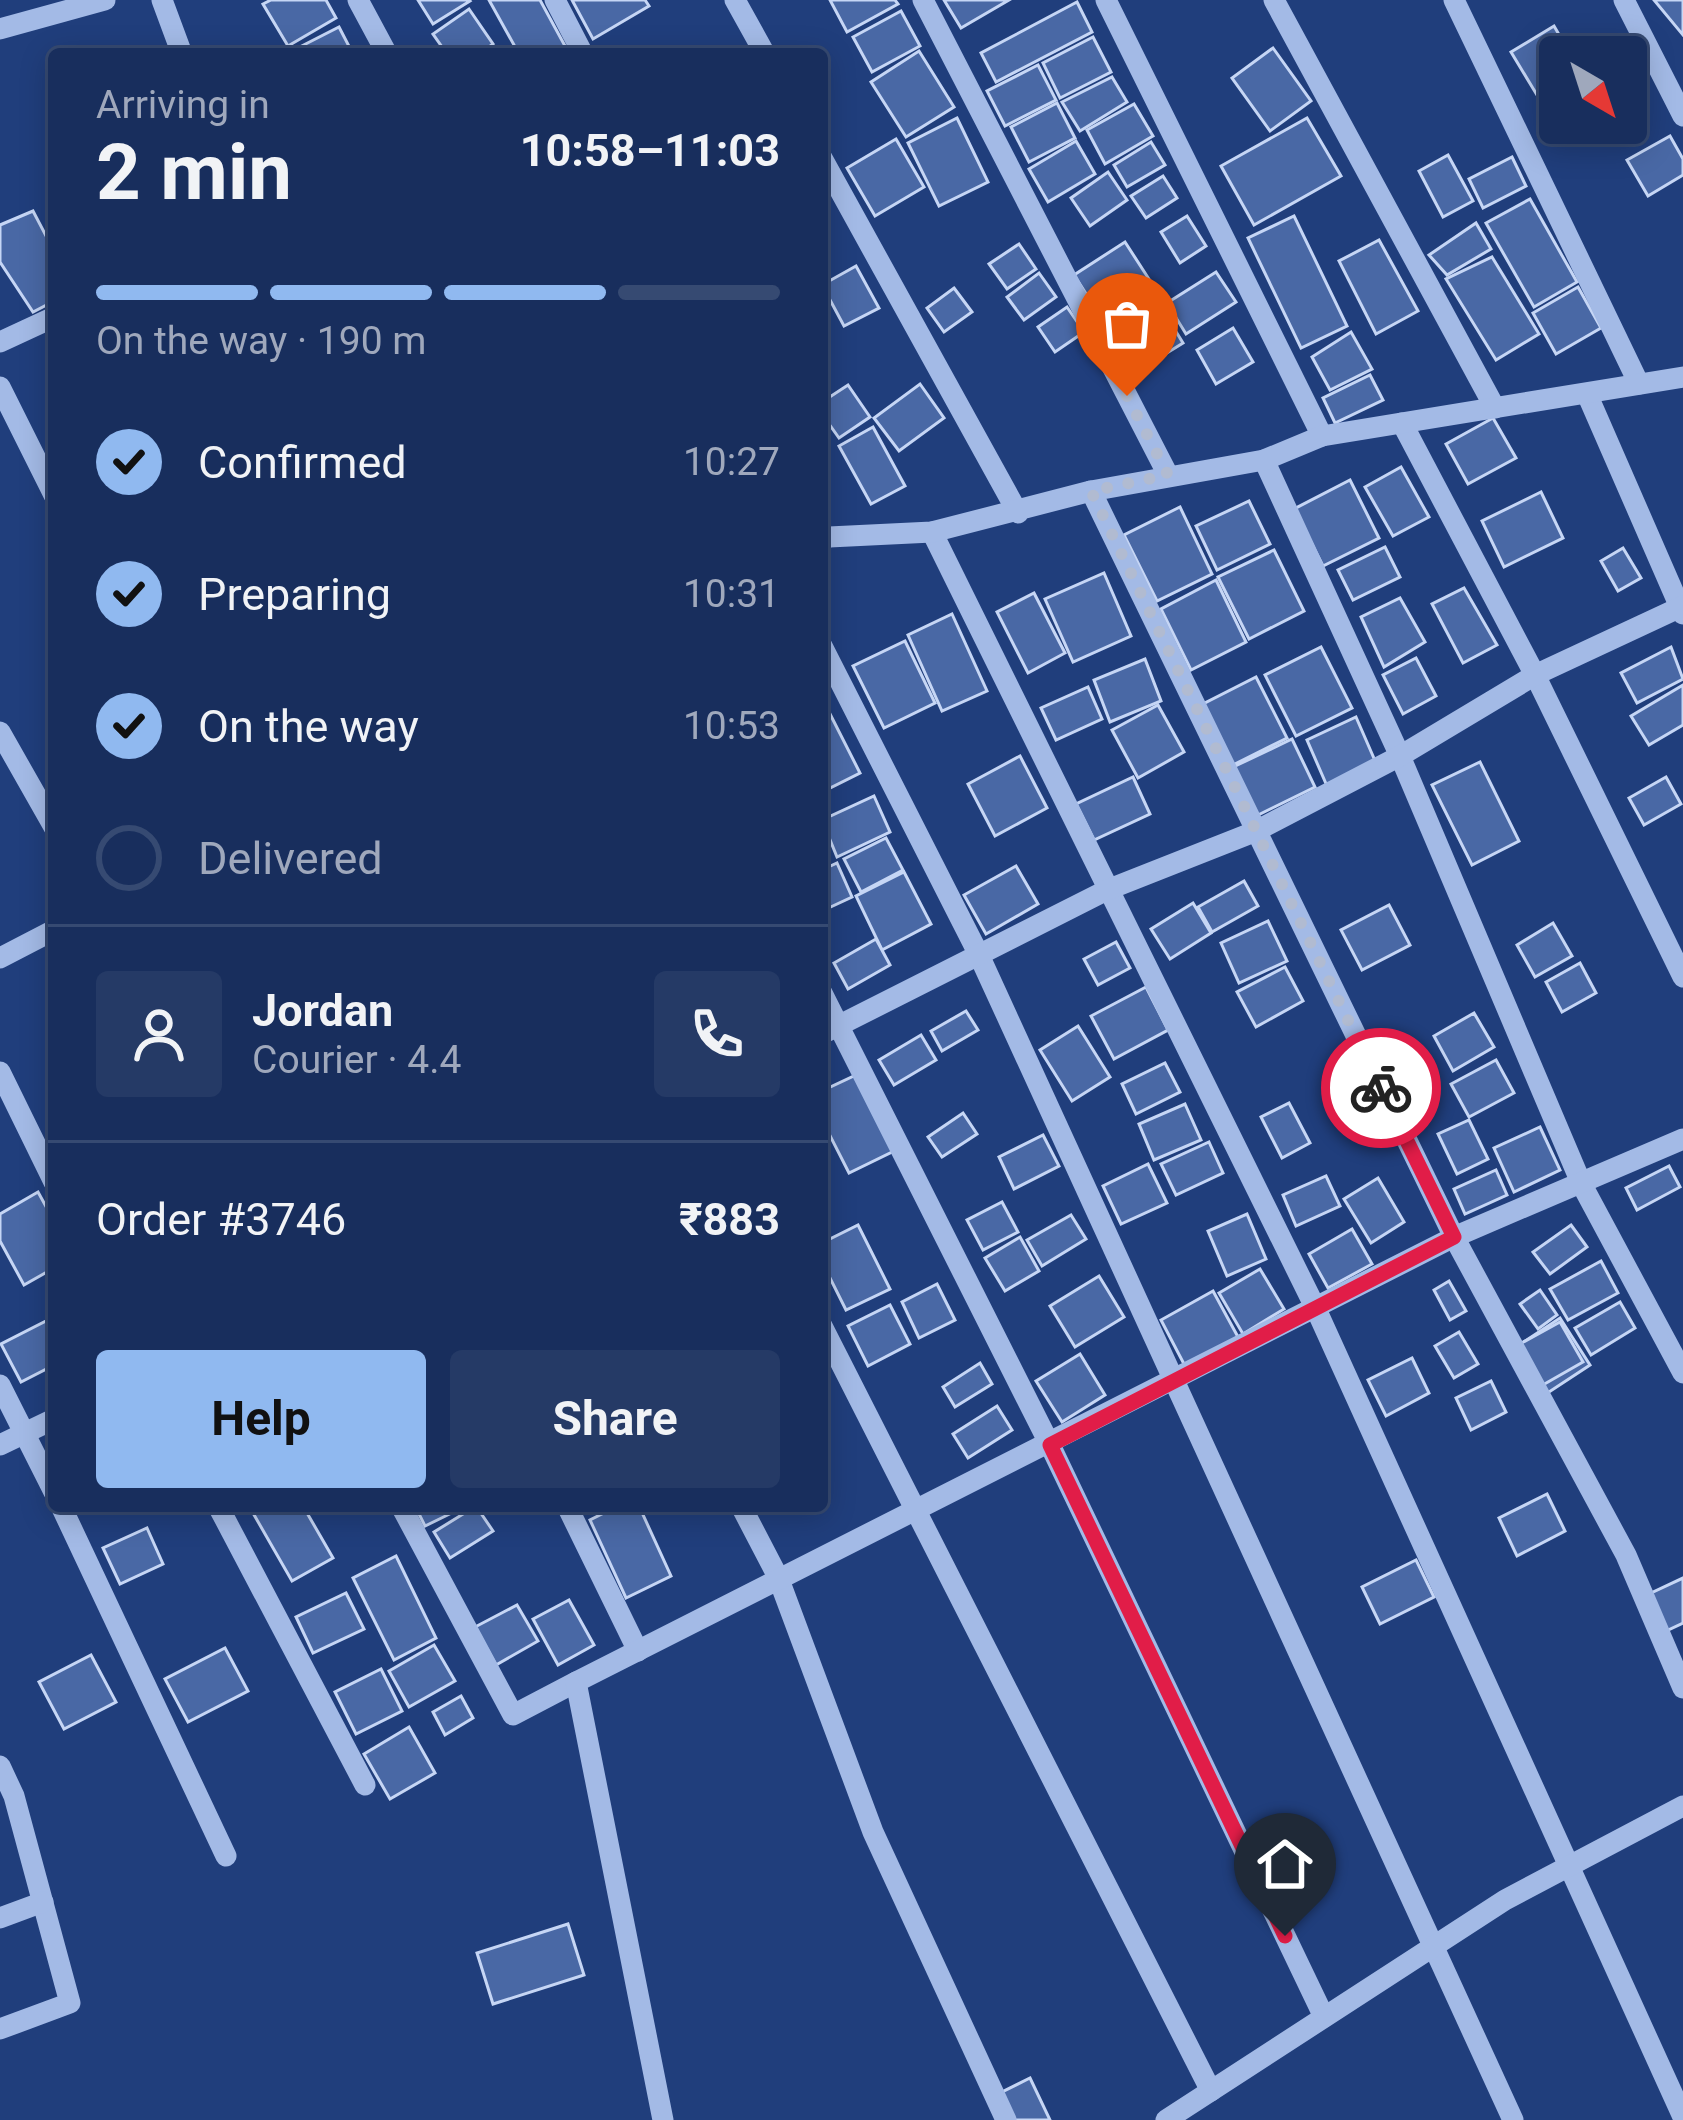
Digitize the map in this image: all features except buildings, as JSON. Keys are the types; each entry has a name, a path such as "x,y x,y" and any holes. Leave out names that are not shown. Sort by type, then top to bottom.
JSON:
{"street":[{"path":"0,28 105,0"},
{"path":"162,0 180,48"},
{"path":"358,0 384,48"},
{"path":"555,0 580,48"},
{"path":"735,0 761,48"},
{"path":"923,0 1168,475"},
{"path":"1106,0 1322,436"},
{"path":"1274,0 1495,408"},
{"path":"1454,0 1639,384"},
{"path":"1624,0 1683,116"},
{"path":"828,169 1018,513"},
{"path":"0,342 48,320"},
{"path":"828,534 932,532 1091,491 1264,460 1322,436 1683,376"},
{"path":"0,387 48,483"},
{"path":"1324,2017 1050,1445 831,1030 1107,890 1254,832 1400,756 1535,675 1682,609 1587,394"},
{"path":"1402,423 1535,675 1683,977"},
{"path":"1264,460 1400,756 1582,1185 1683,1373"},
{"path":"1091,491 1454,1237 1626,1555 1683,1688"},
{"path":"932,532 1316,1309 1683,2117"},
{"path":"828,658 978,953 1513,2120"},
{"path":"0,732 48,816"},
{"path":"0,958 48,933"},
{"path":"0,1072 48,1170"},
{"path":"404,1512 513,1714 778,1576 916,1514 1454,1237 1683,1138"},
{"path":"828,1338 1211,2091"},
{"path":"0,1384 48,1479"},
{"path":"0,1444 48,1422"},
{"path":"64,1512 226,1856"},
{"path":"221,1512 365,1785"},
{"path":"571,1512 638,1651"},
{"path":"745,1512 778,1576 873,1832 1006,2120"},
{"path":"576,1682 663,2120"},
{"path":"0,1766 70,2003 0,2029"},
{"path":"1166,2120 1433,1947 1683,1806"},
{"path":"0,1918 43,1902"}],"way so far":[{"path":"1127,396 1168,475 1091,491 1381,1088"}],"route":[{"path":"1285,1936 1050,1445 1454,1237 1381,1088"}]}
